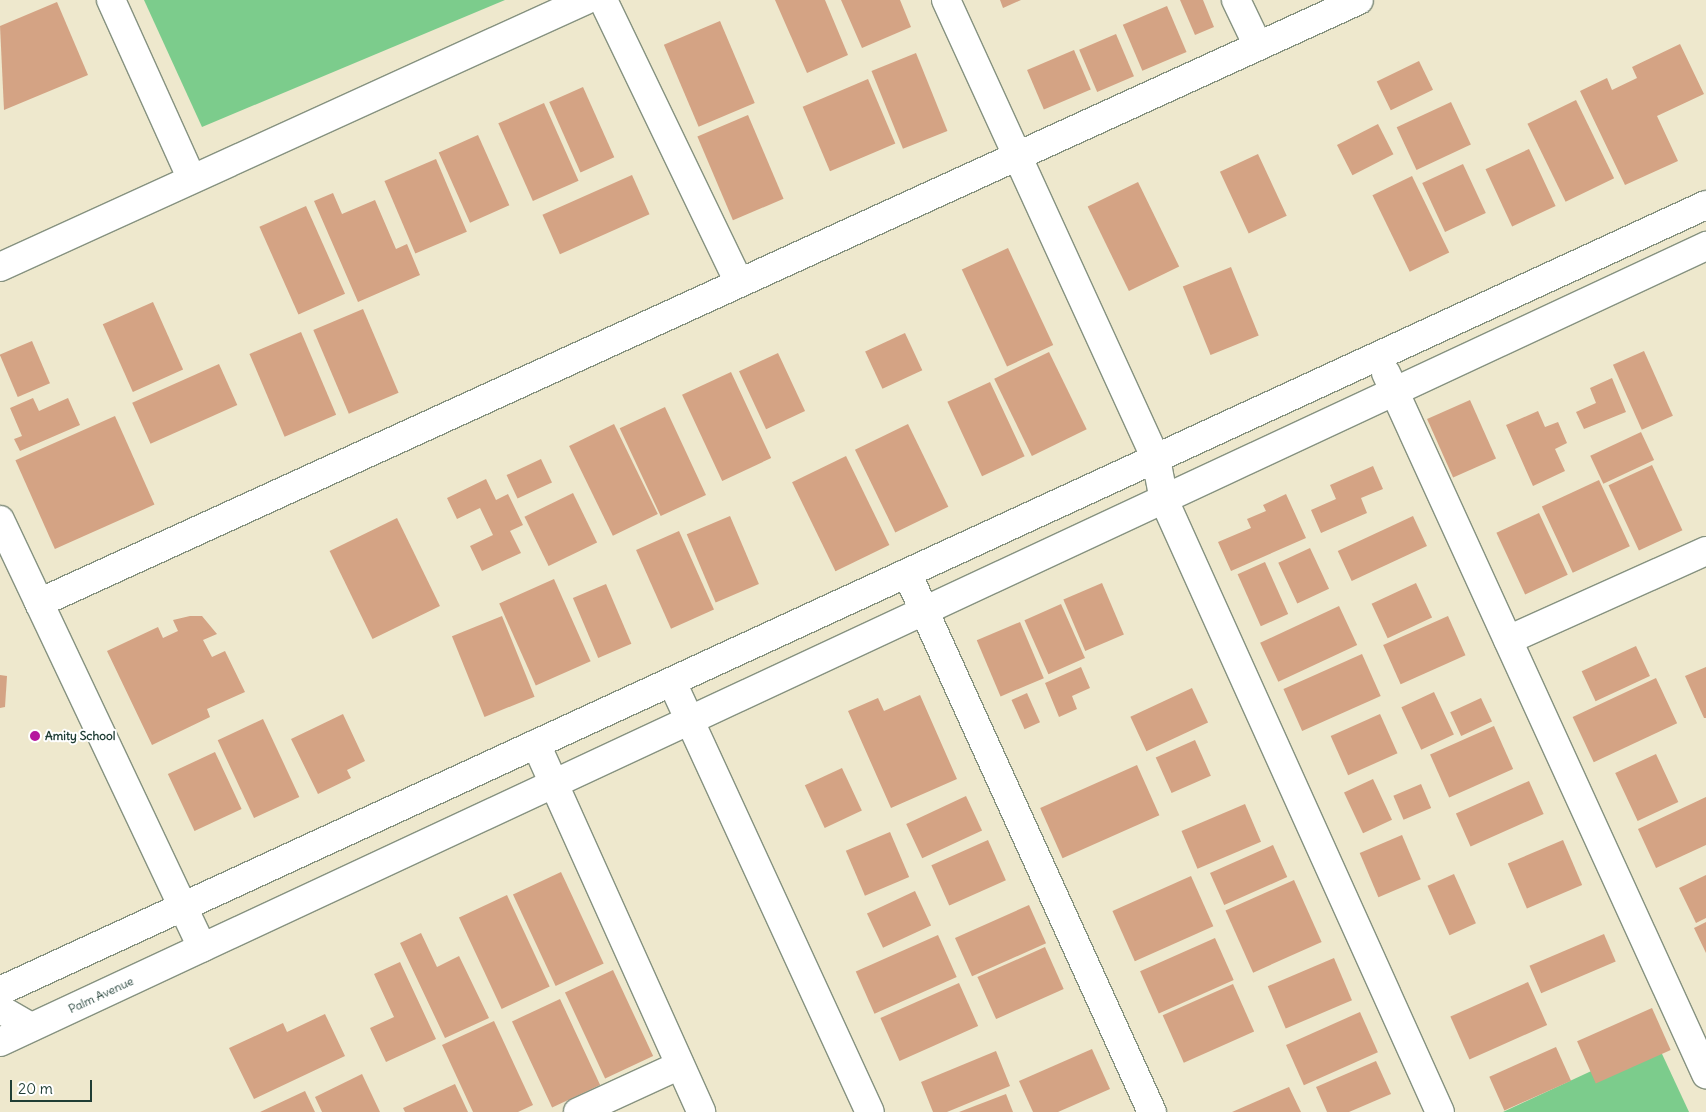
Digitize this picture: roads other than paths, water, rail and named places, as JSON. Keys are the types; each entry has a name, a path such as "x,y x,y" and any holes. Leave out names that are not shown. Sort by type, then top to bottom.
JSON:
{"street":[{"path":"111,0 192,179"},
{"path":"0,266 586,0"},
{"path":"602,0 740,283"},
{"path":"946,0 1156,459 1164,500 1440,1112"},
{"path":"1236,0 1258,46"},
{"path":"39,603 1359,0"},
{"path":"0,991 1706,205"},
{"name":"Palm Avenue","path":"0,1042 1706,246"},
{"path":"1379,356 1706,1074"},
{"path":"0,520 202,948"},
{"path":"1508,640 1706,551"},
{"path":"907,573 1152,1112"},
{"path":"672,682 870,1112"},
{"path":"536,744 702,1112"},
{"path":"0,1009 31,1027"},
{"path":"578,1112 680,1065"}],"place":[{"name":"Amity School","path":"35,736"}]}
